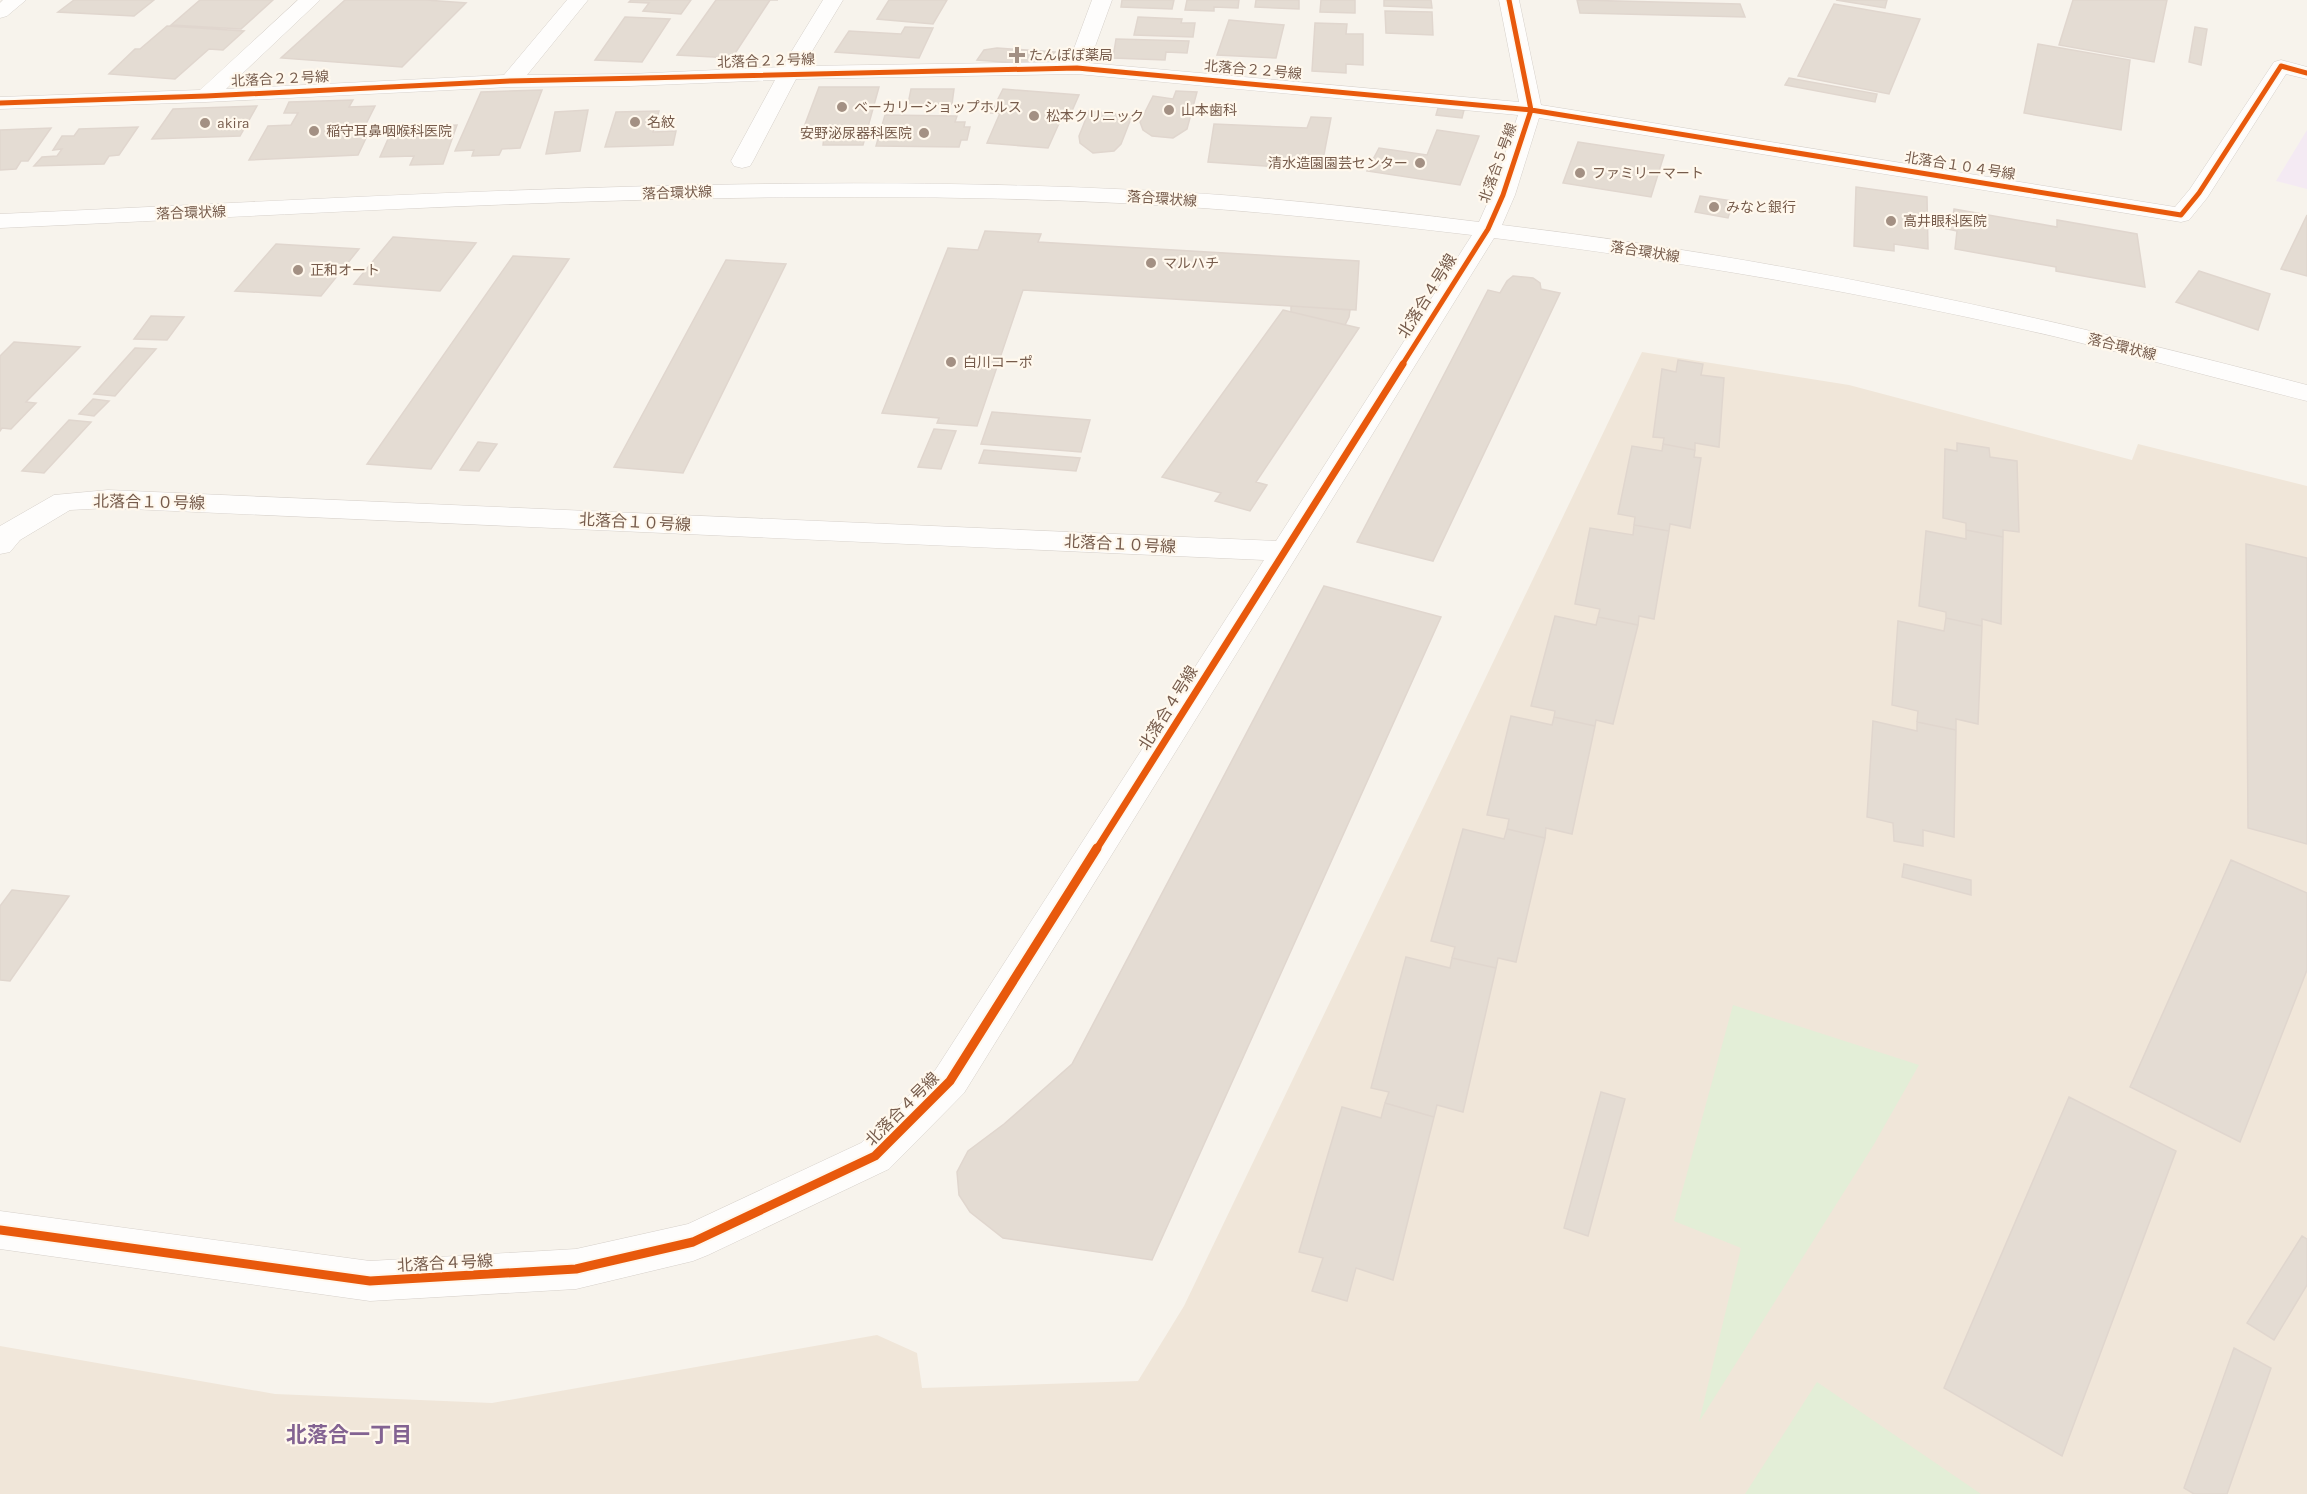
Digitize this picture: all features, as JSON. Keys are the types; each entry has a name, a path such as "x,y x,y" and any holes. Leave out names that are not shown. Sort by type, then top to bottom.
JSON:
{"street":[{"path":"0,12 16,0"},
{"path":"206,96 310,0"},
{"path":"510,81 578,0"},
{"path":"742,161 789,73 833,0"},
{"path":"1077,68 1102,0"},
{"name":"北落合５号線","path":"1488,229 1503,195 1531,110 1509,0"},
{"name":"北落合１０４号線","path":"1531,110 2181,215 2199,194 2281,66 2307,72"},
{"name":"北落合２２号線","path":"0,103 206,96 510,81 1077,68 1531,110"},
{"name":"落合環状線","path":"0,221 727,190 895,189 1127,196 1423,220 1804,277 2012,320 2307,393"},
{"name":"北落合４号線","path":"0,1230 370,1281 576,1269 693,1242 875,1156 950,1081 1488,229"},
{"name":"北落合１０号線","path":"0,545 10,533 64,501 108,499 1283,551"}],"shaded area":[{"path":"2307,130 2307,189 2276,181"},
{"path":"1642,352 1849,385 2132,460 2138,444 2307,486 2307,1494 0,1494 0,1346 275,1394 492,1403 877,1335 917,1353 922,1388 1138,1381 1184,1306"}],"green space":[{"path":"1733,1005 1919,1065 1873,1146 1699,1422 1741,1248 1674,1221"},
{"path":"1817,1382 1981,1494 1745,1494"}],"building":[{"path":"74,0 154,0 134,16 58,12"},
{"path":"200,0 273,0 241,29 171,25"},
{"path":"345,0 426,0 466,3 402,67 281,58"},
{"path":"631,0 691,0 681,14 643,11 649,3 629,2"},
{"path":"716,0 770,0 732,58 677,55"},
{"path":"889,0 947,0 933,24 877,19"},
{"path":"1122,0 1174,0 1172,9 1121,7"},
{"path":"1187,0 1239,0 1238,8 1214,7 1214,11 1185,10"},
{"path":"1256,0 1299,0 1299,9 1255,7"},
{"path":"1321,0 1355,0 1355,13 1320,12"},
{"path":"1384,0 1431,0 1432,8 1384,6"},
{"path":"1577,0 1740,4 1745,17 1580,13"},
{"path":"1836,0 1887,0 1885,8"},
{"path":"2073,0 2167,0 2154,62 2059,45"},
{"path":"1834,4 1920,19 1889,94 1798,76"},
{"path":"1385,11 1432,12 1433,35 1386,33"},
{"path":"625,17 670,19 642,62 595,60"},
{"path":"1138,17 1182,19 1181,23 1195,23 1193,37 1134,35"},
{"path":"1229,20 1284,25 1276,58 1217,55"},
{"path":"1315,23 1347,24 1346,34 1363,34 1363,65 1346,64 1346,73 1312,71"},
{"path":"167,26 244,31 223,50 209,49 175,79 109,74 135,49 140,49"},
{"path":"905,27 933,28 919,58 835,52 849,31 901,34"},
{"path":"2195,27 2207,29 2201,65 2189,62"},
{"path":"1116,39 1189,41 1187,53 1166,52 1165,60 1113,58"},
{"path":"2038,44 2130,60 2121,130 2024,113"},
{"name":"たんぽぽ薬局","path":"997,48 1055,52 1051,58 1034,64 977,60 984,50"},
{"path":"1789,78 1877,94 1875,102 1785,85"},
{"name":"ベーカリーショップホルス","path":"819,87 879,87 863,145 823,145 825,127 804,127"},
{"path":"911,89 954,89 952,104 908,104"},
{"name":"松本クリニック","path":"1003,89 1079,95 1068,120 1061,119 1048,148 987,143 1000,113 991,113"},
{"path":"542,90 520,148 502,149 499,155 472,156 474,150 455,151 481,92"},
{"name":"山本歯科","path":"1176,91 1197,92 1187,129 1173,138 1152,136 1143,130 1140,122 1153,96 1173,99"},
{"name":"稲守耳鼻咽喉科医院","path":"353,100 349,107 375,106 360,136 367,136 358,155 249,160 268,126 291,125 298,113 284,113 289,102"},
{"name":"akira","path":"257,106 240,136 152,139 173,109"},
{"path":"1438,108 1464,110 1462,118 1436,115"},
{"path":"588,110 580,151 546,154 555,112"},
{"name":"名紋","path":"659,111 653,132 676,131 673,145 605,147 616,112"},
{"path":"1089,111 1132,116 1121,144 1114,151 1093,153 1080,143 1079,136"},
{"name":"安野泌尿器科医院","path":"885,115 957,116 955,122 965,122 964,127 970,127 967,140 961,140 959,147 876,146"},
{"path":"1311,117 1331,118 1321,170 1208,162 1214,124 1307,128"},
{"path":"457,125 443,164 410,165 414,156 380,157 393,128"},
{"path":"138,127 119,155 109,156 104,164 34,166 42,157 57,156 62,149 53,150 62,136 74,136 79,129"},
{"path":"51,128 28,161 21,161 16,169 0,170 0,130"},
{"name":"清水造園園芸センター","path":"1437,130 1479,136 1460,185 1367,171 1379,148 1427,155"},
{"path":"1578,142 1664,155 1651,197 1563,183"},
{"name":"高井眼科医院","path":"1856,187 1927,197 1928,249 1894,244 1894,251 1854,246"},
{"name":"みなと銀行","path":"1700,196 1733,201 1728,218 1695,212"},
{"path":"1954,209 2057,227 2057,220 2137,234 2145,287 2056,271 2056,267 1955,249 1957,231 1938,227 1939,221 1952,223"},
{"path":"2307,215 2307,276 2281,269"},
{"name":"白川コーポ","path":"985,231 1041,234 1038,242 1359,261 1356,310 1023,290 977,426 937,423 939,418 882,413 948,248 978,250"},
{"path":"393,237 476,243 440,291 354,284"},
{"name":"正和オート","path":"276,244 359,249 321,296 235,291"},
{"path":"513,256 569,259 431,469 367,464"},
{"path":"726,260 786,264 683,473 614,467"},
{"path":"2199,271 2270,294 2258,330 2176,302"},
{"path":"1513,276 1533,278 1540,283 1541,289 1560,293 1433,561 1357,542 1488,290 1500,293"},
{"path":"1291,306 1350,310 1345,325 1291,312"},
{"path":"1283,310 1359,328 1256,482 1267,485 1250,511 1215,501 1221,493 1162,477"},
{"path":"151,316 184,317 167,340 134,339"},
{"path":"14,342 80,347 26,402 36,403 11,429 2,428 0,431 0,356"},
{"path":"135,348 156,349 115,396 94,394"},
{"path":"1678,360 1703,364 1701,375 1724,378 1719,447 1695,443 1695,450 1663,444 1664,438 1653,437 1662,369 1676,372"},
{"path":"93,399 109,401 94,416 79,414"},
{"path":"992,412 1090,420 1081,452 981,444"},
{"path":"69,420 91,422 44,473 22,471"},
{"path":"934,429 956,431 941,469 918,467"},
{"path":"478,442 497,444 479,471 460,470"},
{"path":"1957,443 1989,448 1990,457 2017,461 2019,532 2003,530 2003,537 1966,530 1966,523 1943,518 1945,449 1957,451"},
{"path":"1663,444 1695,450 1694,457 1701,458 1690,528 1670,524 1669,531 1634,525 1635,517 1618,514 1632,446 1662,451"},
{"path":"984,450 1080,458 1076,471 979,463"},
{"path":"1634,525 1669,531 1654,619 1639,616 1638,625 1598,617 1600,609 1575,604 1590,528 1633,535"},
{"path":"1966,530 2003,537 2001,624 1982,619 1982,626 1946,618 1946,612 1919,606 1926,531 1966,539"},
{"path":"2246,544 2307,558 2307,844 2248,828"},
{"path":"1324,586 1441,617 1152,1260 1003,1238 970,1212 959,1195 957,1172 968,1151 1004,1124 1072,1064"},
{"path":"1555,616 1596,625 1598,617 1638,625 1613,724 1596,720 1595,726 1554,717 1555,711 1531,706"},
{"path":"1946,618 1982,626 1978,724 1956,719 1956,730 1917,722 1918,711 1892,705 1898,621 1944,631"},
{"path":"1511,716 1552,725 1554,717 1595,726 1572,834 1546,828 1545,838 1507,829 1509,819 1487,815"},
{"path":"1873,721 1917,731 1917,722 1956,730 1954,837 1923,830 1923,846 1894,841 1893,823 1867,817"},
{"path":"1463,829 1504,839 1507,829 1545,838 1516,962 1498,958 1496,968 1452,958 1455,947 1431,941"},
{"path":"2231,860 2307,893 2307,970 2240,1142 2130,1087"},
{"path":"1904,864 1971,880 1971,895 1902,877"},
{"path":"12,890 69,896 10,981 0,980 0,906"},
{"path":"1406,957 1450,968 1452,958 1496,968 1463,1112 1437,1105 1434,1117 1385,1103 1389,1092 1371,1088"},
{"path":"1601,1092 1625,1099 1588,1236 1564,1228"},
{"path":"2069,1097 2176,1151 2062,1456 1944,1388"},
{"path":"1385,1103 1434,1117 1393,1280 1356,1268 1347,1301 1312,1291 1323,1258 1299,1252 1342,1107 1381,1118"},
{"path":"2302,1236 2307,1239 2307,1285 2274,1340 2247,1323"},
{"path":"2234,1348 2271,1368 2227,1494 2194,1494 2184,1488"}],"cycle path":[{"path":"0,1230 370,1281 576,1269 693,1242 875,1156 950,1081 1488,229 1503,195 1531,110 1509,0"},
{"path":"0,103 206,96 510,81 1077,68 1531,110 2181,215 2199,193 2281,66 2307,73"}],"place":[{"name":"たんぽぽ薬局","path":"1017,55"},
{"name":"ベーカリーショップホルス","path":"842,107"},
{"name":"山本歯科","path":"1169,110"},
{"name":"松本クリニック","path":"1034,116"},
{"name":"名紋","path":"635,122"},
{"name":"akira","path":"205,123"},
{"name":"稲守耳鼻咽喉科医院","path":"314,131"},
{"name":"安野泌尿器科医院","path":"924,133"},
{"name":"清水造園園芸センター","path":"1420,163"},
{"name":"ファミリーマート","path":"1580,173"},
{"name":"みなと銀行","path":"1714,207"},
{"name":"高井眼科医院","path":"1891,221"},
{"name":"マルハチ","path":"1151,263"},
{"name":"正和オート","path":"298,270"},
{"name":"白川コーポ","path":"951,362"}],"district":[{"name":"北落合一丁目","path":"349,1435"}]}
